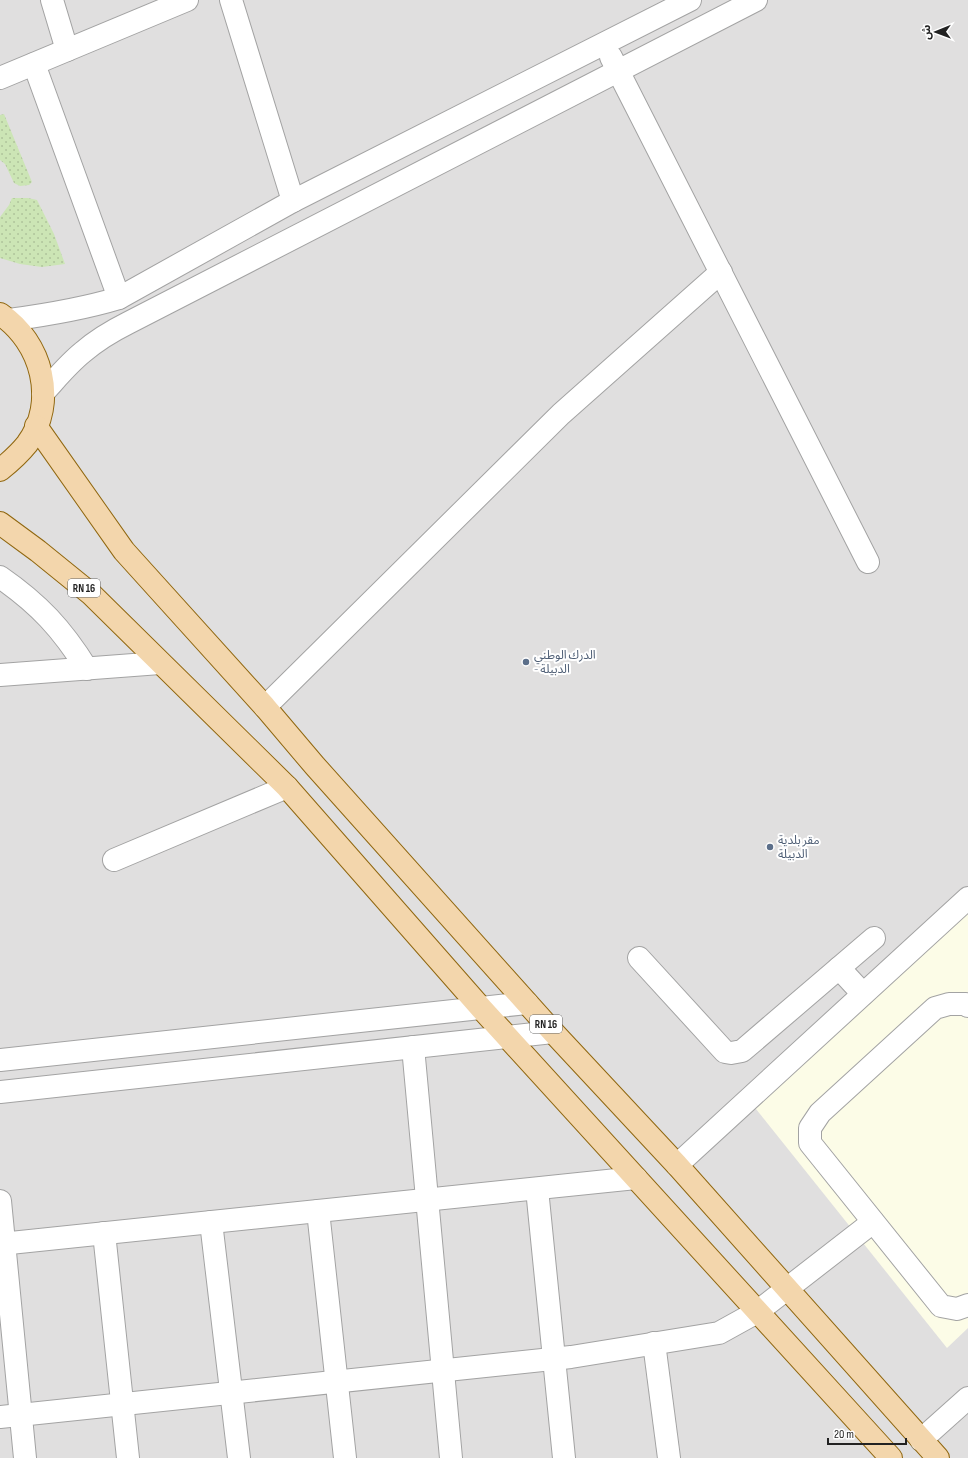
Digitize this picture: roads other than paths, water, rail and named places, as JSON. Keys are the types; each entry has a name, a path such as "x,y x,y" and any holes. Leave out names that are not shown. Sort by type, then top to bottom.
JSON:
{"main road":[{"path":"0,470 15,458 28,443 36,426 41,410 43,393 37,360 30,345 21,331 4,317"},
{"name":"RN 16","path":"36,426 124,551 265,707 315,766 553,1032 677,1165 938,1458"},
{"name":"RN 16","path":"0,523 49,559 91,594 287,787 481,1008 891,1458"},
{"path":"287,787 315,766"}],"street":[{"path":"52,0 67,50"},
{"path":"0,78 187,0"},
{"path":"231,0 293,201"},
{"path":"4,317 65,312 119,298 293,201 690,0"},
{"path":"43,393 82,352 116,329 756,0"},
{"path":"604,44 868,562"},
{"path":"34,64 119,298"},
{"path":"265,707 561,414 721,272"},
{"path":"0,577 20,590 58,626 73,646 87,669"},
{"path":"0,675 160,663"},
{"path":"114,860 287,787"},
{"path":"677,1165 968,898"},
{"path":"639,958 725,1052 731,1053 742,1051 874,938"},
{"path":"840,968 863,994"},
{"path":"0,1060 527,1003"},
{"path":"968,1006 966,1004 949,1004 935,1008 820,1113 810,1128 810,1143 941,1306 957,1309 968,1305"},
{"path":"0,1092 553,1032"},
{"path":"162,1042 165,1074"},
{"path":"413,1047 451,1458"},
{"path":"2,1244 636,1178"},
{"path":"536,1189 564,1458"},
{"path":"0,1201 2,1244 22,1414 25,1458"},
{"path":"318,1211 345,1458"},
{"path":"211,1222 239,1458"},
{"path":"0,1417 554,1359 719,1333 757,1312 873,1222"},
{"path":"104,1233 128,1458"},
{"path":"654,1343 669,1458"},
{"path":"921,1440 968,1398"}],"place":[{"name":"الدرك الوطني - الدبيلة","path":"526,662"},
{"name":"مقر بلدية الدبيلة","path":"770,847"}]}
